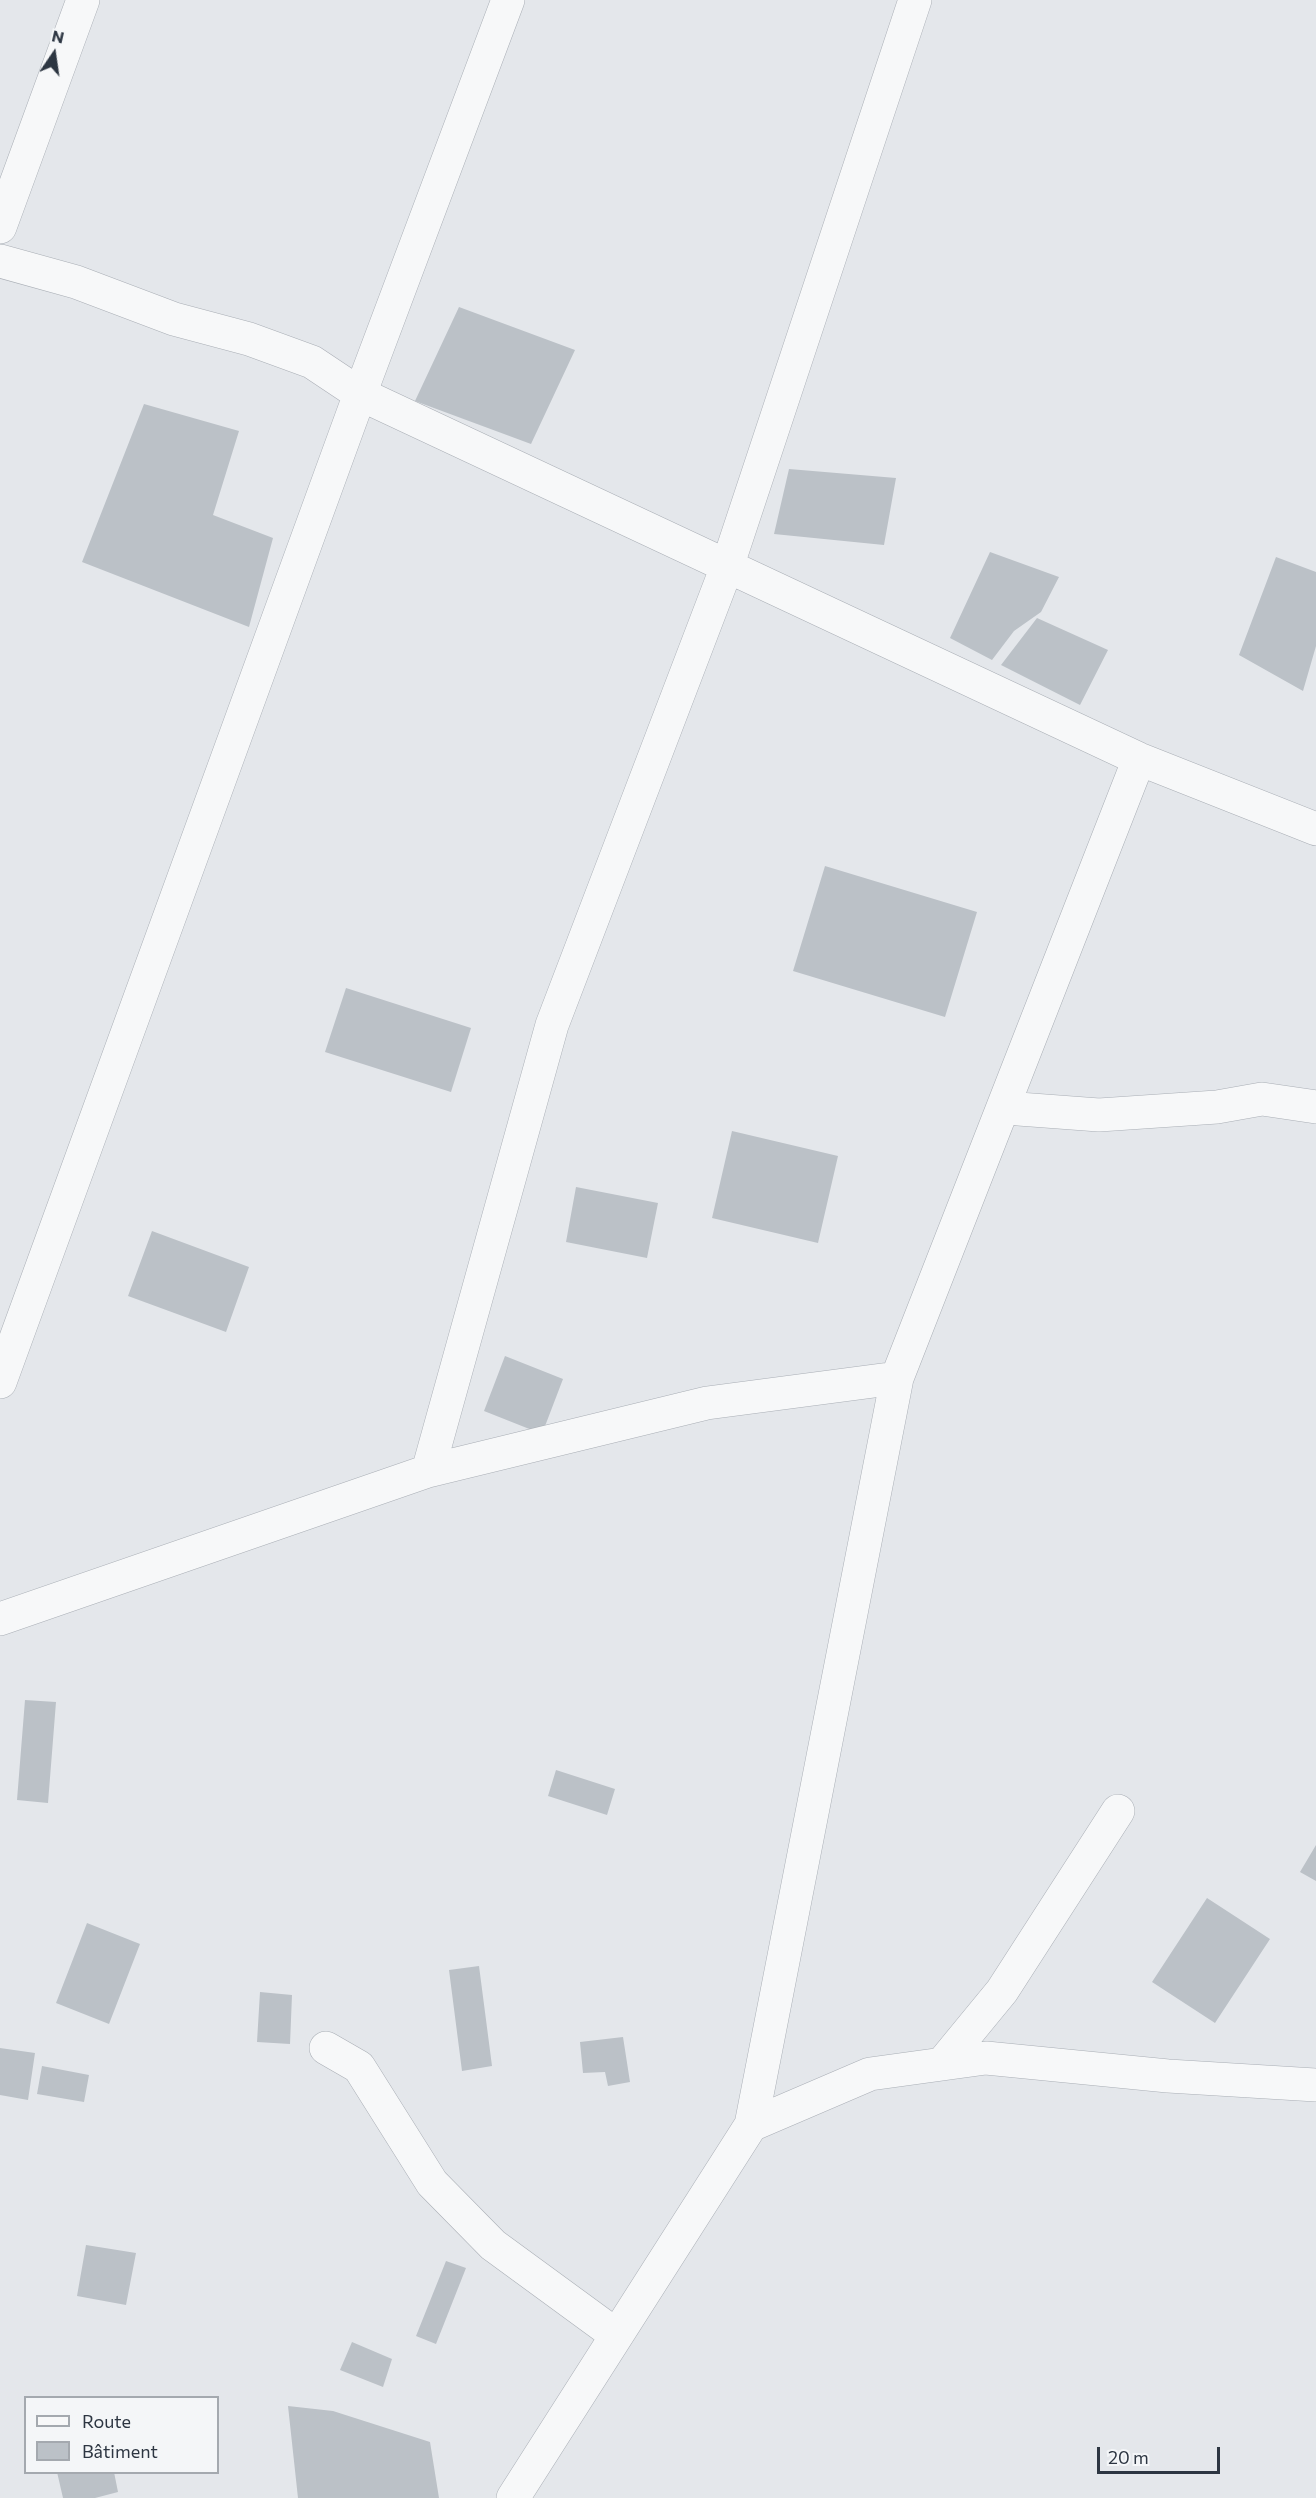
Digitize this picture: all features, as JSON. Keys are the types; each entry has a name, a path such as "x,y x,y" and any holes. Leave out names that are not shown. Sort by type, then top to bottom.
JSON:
{"street":[{"path":"0,227 83,0"},
{"path":"0,1382 360,394 508,0"},
{"path":"428,1471 552,1025 728,564 915,0"},
{"path":"0,261 76,282 174,318 249,339 312,362 360,394 728,564 1139,759 1316,829"},
{"path":"513,2498 751,2125 897,1378 1005,1108 1139,759"},
{"path":"1005,1108 1099,1116 1217,1107 1262,1099 1316,1107"},
{"path":"0,1619 428,1471 707,1403 897,1378"},
{"path":"942,2064 1002,1991 1118,1811"},
{"path":"326,2048 359,2067 432,2183 493,2245 616,2335"},
{"path":"751,2125 870,2073 986,2058 1168,2076 1316,2085"}],"building":[{"path":"459,307 575,350 531,444 415,401"},
{"path":"144,404 239,431 213,515 273,538 249,627 82,562"},
{"path":"789,469 896,478 884,545 774,534"},
{"path":"990,552 1059,577 1041,612 1014,631 992,660 950,638"},
{"path":"1276,557 1316,572 1316,646 1303,691 1239,655"},
{"path":"1037,618 1108,650 1080,705 1001,665"},
{"path":"825,866 977,912 945,1017 793,971"},
{"path":"346,988 471,1028 451,1092 325,1052"},
{"path":"732,1131 838,1156 818,1243 712,1218"},
{"path":"576,1187 658,1203 647,1258 566,1242"},
{"path":"152,1231 249,1267 226,1332 128,1296"},
{"path":"505,1356 563,1379 542,1434 484,1411"},
{"path":"25,1700 56,1702 48,1803 17,1800"},
{"path":"556,1770 615,1789 607,1815 548,1796"},
{"path":"1316,1845 1316,1881 1300,1872"},
{"path":"1207,1898 1270,1939 1215,2023 1152,1982"},
{"path":"87,1923 140,1944 109,2024 56,2003"},
{"path":"479,1966 492,2066 462,2071 449,1970"},
{"path":"260,1992 292,1995 290,2044 257,2042"},
{"path":"623,2037 630,2082 608,2086 605,2072 583,2073 580,2042"},
{"path":"0,2048 35,2053 28,2100 0,2095"},
{"path":"42,2066 89,2075 84,2102 37,2094"},
{"path":"86,2245 136,2253 126,2305 77,2296"},
{"path":"446,2261 466,2268 436,2344 416,2336"},
{"path":"352,2342 392,2359 383,2387 340,2370"},
{"path":"288,2406 333,2411 430,2442 439,2498 298,2498"},
{"path":"57,2474 114,2474 118,2492 95,2498 63,2498"}]}
